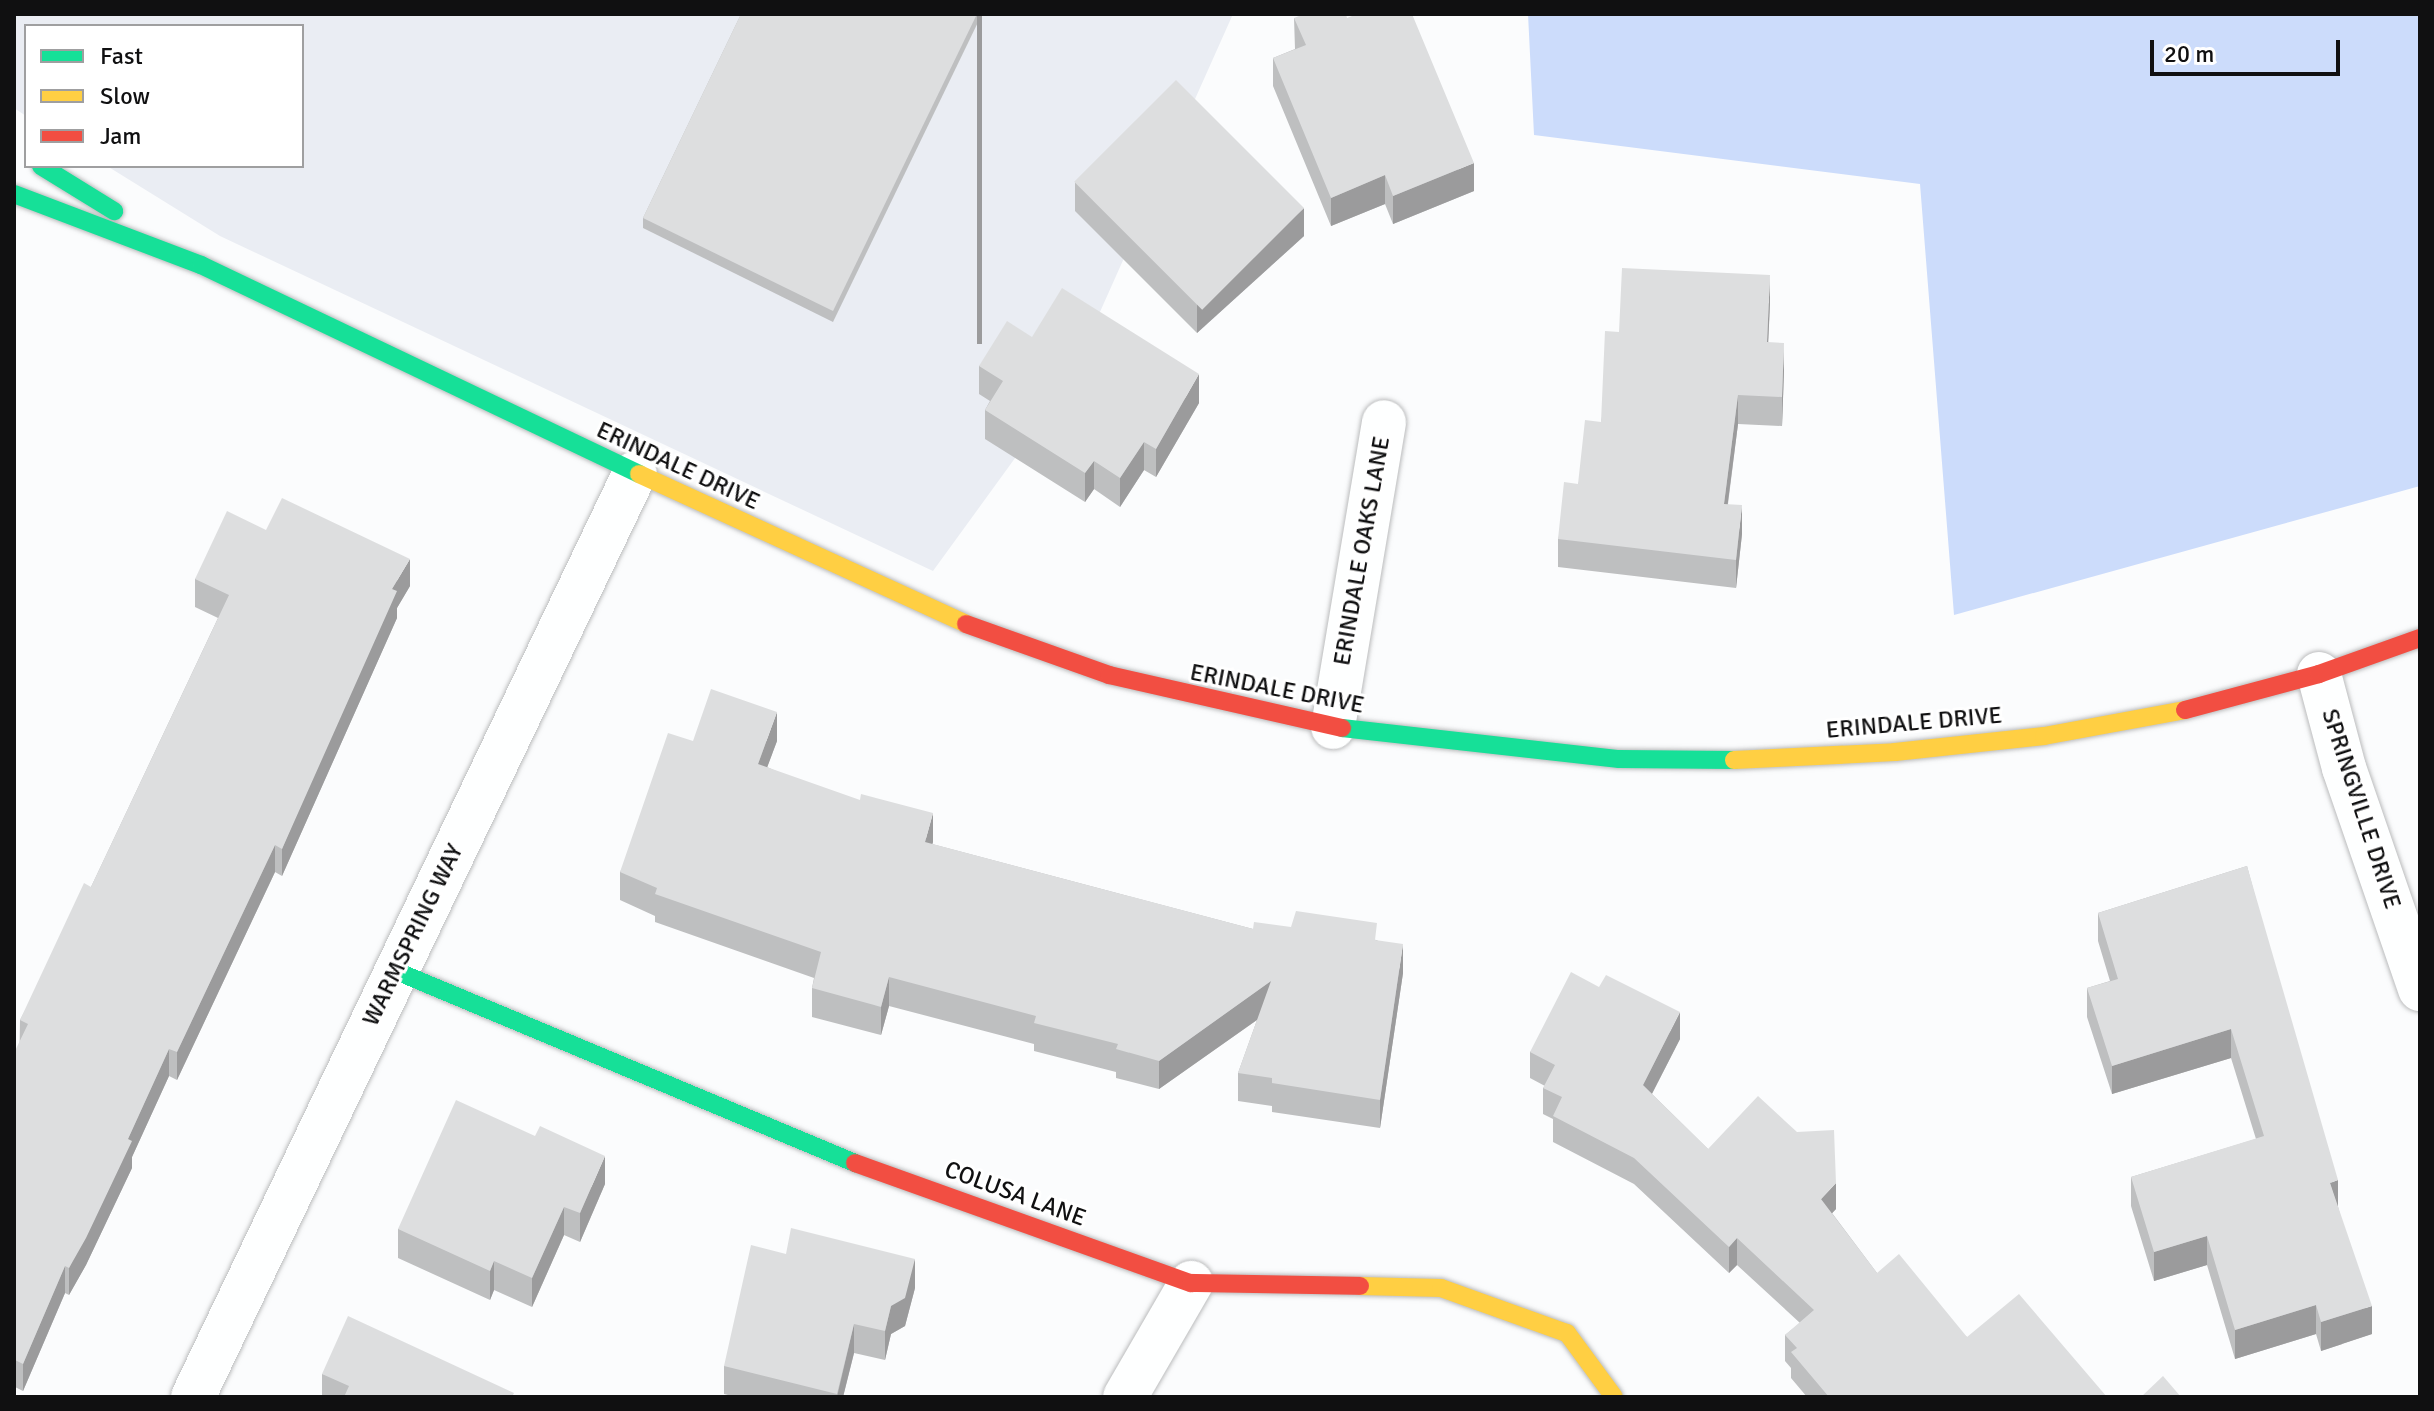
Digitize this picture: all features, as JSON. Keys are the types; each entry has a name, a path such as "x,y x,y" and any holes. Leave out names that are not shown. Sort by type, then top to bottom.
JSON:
{"street":[{"name":"ERINDALE DRIVE","path":"44,168 201,265"},
{"name":"ERINDALE DRIVE","path":"14,194 201,265 635,473 995,636 1109,675 1333,727 1619,759 1740,760 1879,753 2086,728 2186,710 2319,674 2420,638"},
{"name":"ERINDALE OAKS LANE","path":"1333,727 1384,422"},
{"name":"WARMSPRING WAY","path":"193,1397 635,473"},
{"name":"SPRINGVILLE DRIVE","path":"2319,674 2344,768 2420,989"},
{"name":"COLUSA LANE","path":"396,971 797,1142 1191,1283 1441,1288 1567,1333 1614,1397"},
{"path":"1125,1397 1191,1283"}],"shaded area":[{"path":"14,14 1233,14 1066,388 933,571 220,236 110,168 304,168 304,24 24,24 24,115 14,108"},
{"path":"1528,14 2420,14 2420,486 1954,615 1920,184 1534,135"}],"building":[{"path":"741,14 977,14 833,311 643,218"},
{"path":"1304,14 1346,14 1347,18 1357,14 1412,14 1474,163 1393,196 1385,175 1331,198 1273,58 1306,45 1294,18"},
{"path":"1176,80 1304,208 1202,310 1074,182"},
{"path":"1622,268 1770,275 1767,342 1784,343 1782,397 1738,395 1724,504 1742,505 1736,560 1558,539 1564,482 1578,484 1585,420 1601,422 1605,331 1619,332"},
{"path":"1062,288 1199,374 1156,449 1144,442 1120,478 1094,461 1085,473 985,410 1003,381 979,366 1007,321 1032,337"},
{"path":"282,498 410,559 392,589 397,591 282,849 275,845 177,1052 169,1049 128,1139 132,1141 86,1238 69,1268 65,1266 23,1364 14,1362 14,1053 28,1024 20,1020 84,883 91,887 229,595 195,579 227,511 266,530"},
{"path":"711,689 777,712 758,764 860,800 861,794 933,813 925,842 1253,929 1254,922 1291,927 1296,911 1377,923 1375,940 1403,944 1380,1100 1272,1083 1272,1078 1238,1073 1271,981 1159,1061 1116,1049 1118,1044 1034,1023 1036,1016 889,977 881,1007 812,988 821,952 655,894 657,888 620,872 668,733 693,741"},
{"path":"2247,866 2338,1180 2330,1183 2372,1306 2321,1322 2316,1305 2235,1330 2207,1236 2154,1252 2131,1177 2264,1136 2231,1029 2112,1066 2087,988 2118,979 2098,913"},
{"path":"1571,972 1599,987 1606,975 1680,1012 1643,1085 1708,1149 1758,1096 1797,1132 1834,1130 1836,1183 1821,1199 1877,1273 1899,1254 1967,1337 2019,1294 2107,1397 1829,1397 1791,1352 1797,1348 1785,1335 1814,1310 1737,1238 1729,1247 1634,1158 1553,1116 1562,1097 1543,1088 1555,1065 1530,1052"},
{"path":"456,1100 535,1136 540,1126 605,1156 580,1213 564,1207 532,1278 494,1261 490,1271 398,1229"},
{"path":"791,1228 915,1259 905,1298 891,1306 885,1331 854,1324 837,1394 724,1366 751,1245 786,1254"},
{"path":"348,1316 514,1393 512,1397 344,1397 349,1386 322,1374"},
{"path":"2163,1376 2181,1397 2141,1397"}],"traffic: fast":[{"path":"44,168 114,211"},
{"path":"14,194 201,265 639,474"},
{"path":"1342,728 1619,759 1734,760"},
{"path":"396,971 855,1163"}],"traffic: slow":[{"path":"639,474 966,624"},
{"path":"1734,760 1895,752 2044,736 2185,710"},
{"path":"1360,1286 1441,1288 1567,1333 1614,1397"}],"traffic: jam":[{"path":"966,624 1109,675 1342,728"},
{"path":"2185,710 2319,674 2420,638"},
{"path":"855,1163 1191,1283 1360,1286"}]}
